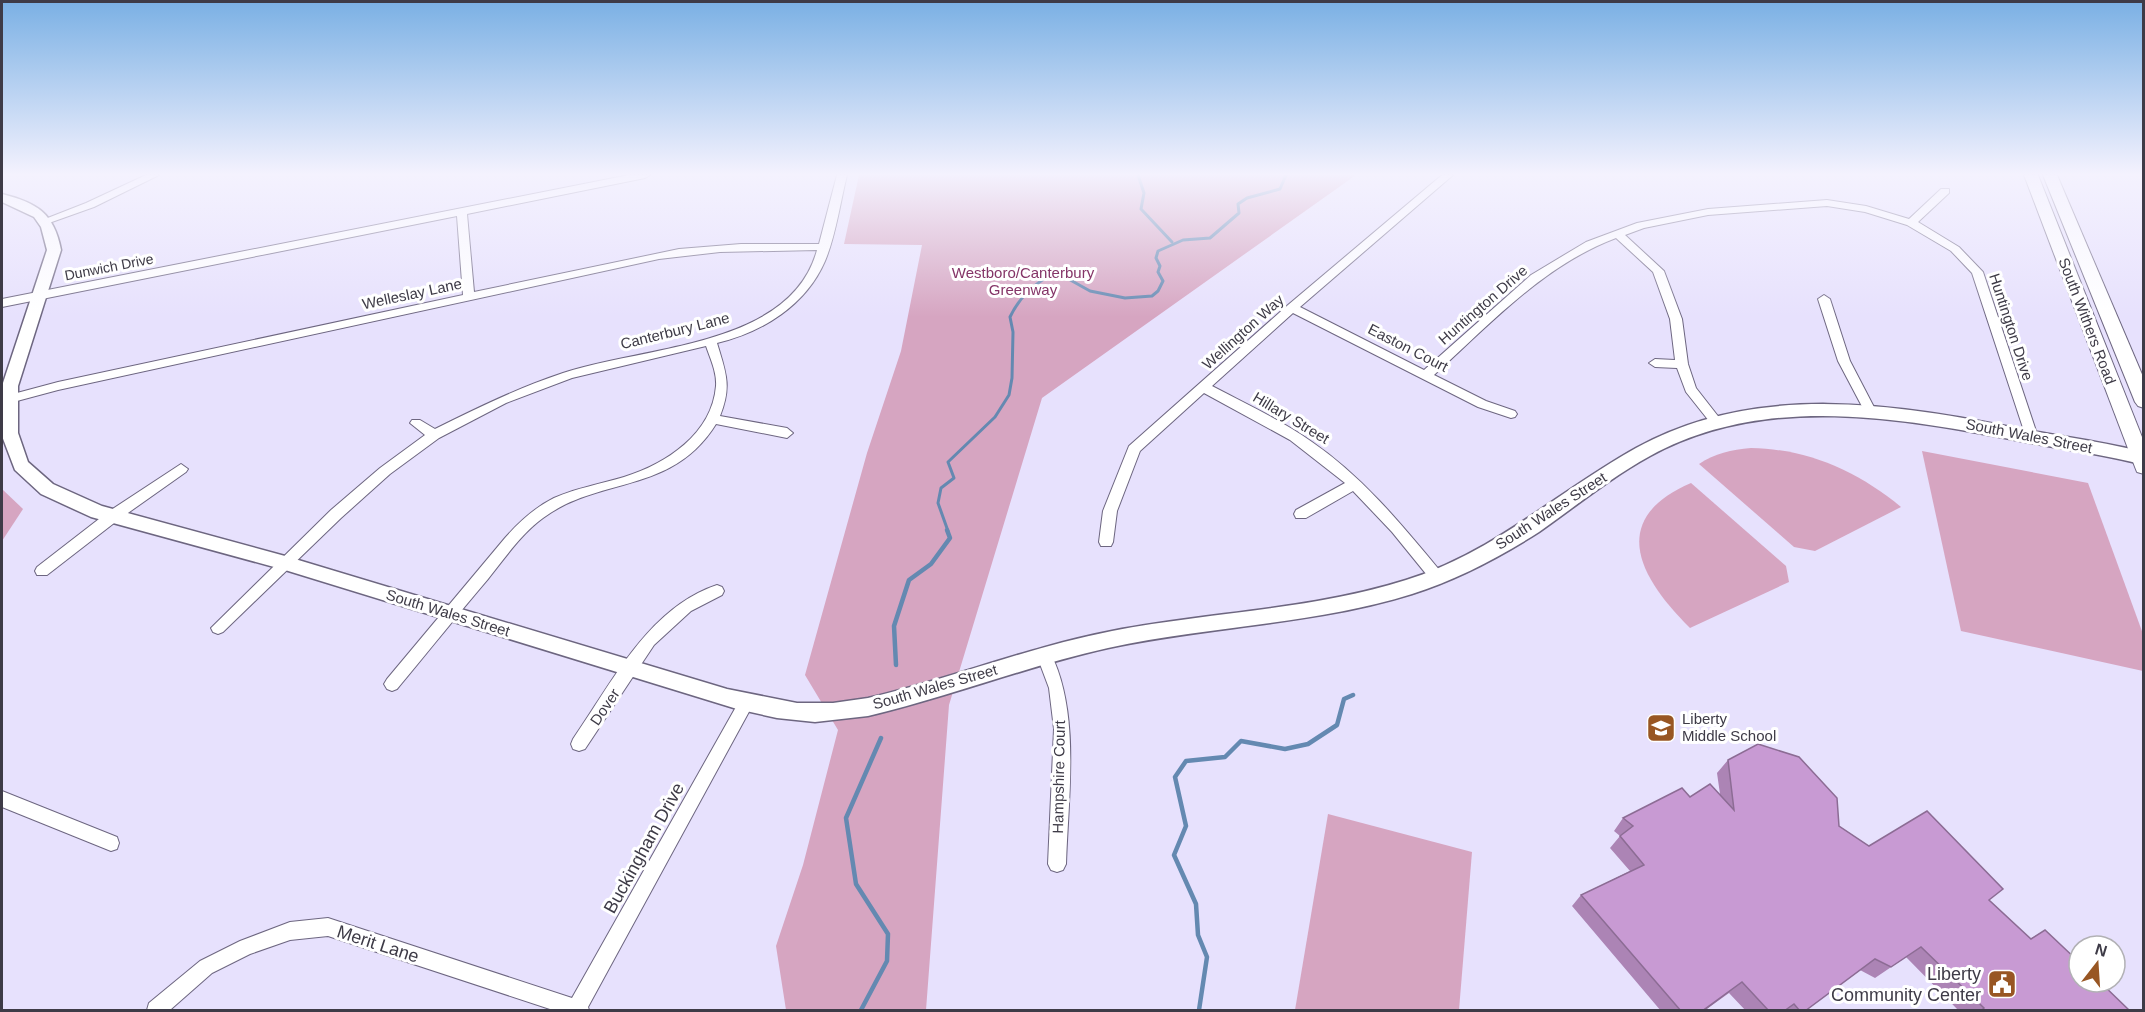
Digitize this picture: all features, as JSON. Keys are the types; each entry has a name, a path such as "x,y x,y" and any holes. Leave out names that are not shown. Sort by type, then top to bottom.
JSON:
{"main road":[{"name":"South Withers Road","path":"2050,222 2143,460"},
{"name":"South Withers Road","path":"2070,222 2144,402"}],"street":[{"name":"South Wales Street","path":"45,222 51,228 54,250 6,399 9,434 21,465 47,489 97,512 285,563 746,703 800,712 835,711 870,706 1045,656 1166,628 1273,617 1331,608 1415,585 1491,550 1529,528 1599,479 1666,440 1717,423 1786,411 1869,411 1918,416 2032,436 2143,460"},
{"name":"Dunwich Drive","path":"2,303 406,222"},
{"path":"463,222 469,297"},
{"name":"Canterbury Lane","path":"219,628 285,563 385,471 434,435 502,400 569,375 731,336 759,323 790,303 816,270 830,222"},
{"name":"Wellington Way","path":"1106,542 1110,511 1134,449 1292,308 1393,222"},
{"name":"Huntington Drive","path":"1425,376 1535,277 1590,244 1641,225 1655,222"},
{"name":"Huntington Drive","path":"1911,223 1955,249 1977,272 2032,436"},
{"path":"1618,234 1659,271 1676,319 1682,364 1690,389 1717,423"},
{"name":"Welleslay Lane","path":"6,399 690,250 771,246 824,247"},
{"path":"1824,299 1844,360 1869,411"},
{"name":"Easton Court","path":"1292,308 1482,405 1511,414"},
{"path":"392,684 506,546 537,514 583,492 640,477 672,460 699,440 720,402 722,382 711,341"},
{"path":"1655,363 1682,364"},
{"name":"Hillary Street","path":"1204,388 1279,427 1322,456 1355,484 1398,530 1436,576"},
{"path":"712,419 787,432"},
{"path":"416,423 434,435"},
{"path":"42,571 113,516 181,469"},
{"path":"1301,514 1355,484"},
{"name":"Dover","path":"579,744 650,641 686,607 717,591"},
{"name":"Hampshire Court","path":"1045,656 1057,688 1062,729 1057,864"},
{"name":"Buckingham Drive","path":"578,1010 746,703"},
{"path":"2,799 111,843"},
{"name":"Merit Lane","path":"156,1011 206,967 246,947 290,931 328,927 578,1010"}],"green space":[{"name":"Westboro/Canterbury Greenway","path":"849,222 1290,222 1042,398 949,705 926,1010 786,1010 776,946 803,865 838,730 805,675 867,453 901,351 922,245 844,244"},
{"path":"1751,448 1792,453 1831,464 1867,483 1901,507 1815,551 1794,547 1699,464 1724,453"},
{"path":"1922,451 2088,483 2143,634 2143,671 1961,631"},
{"path":"1691,483 1786,566 1789,582 1690,628 1672,609 1646,570 1640,550 1640,532 1648,514 1665,498"},
{"path":"2,489 23,509 2,541"},
{"path":"1328,814 1472,852 1459,1010 1295,1010"}],"building":[{"name":"Liberty Middle School","path":"1758,744 1799,757 1837,798 1839,826 1869,846 1927,811 2003,889 1989,900 2031,939 2045,930 2067,951 2067,994 2112,994 2130,1011 1981,1011 1984,1008 1921,947 1891,967 1875,959 1805,1011 1800,1011 1794,1004 1784,1011 1769,1011 1742,982 1702,1011 1681,1011 1581,895 1644,865 1620,836 1633,826 1623,818 1682,788 1690,797 1710,784 1734,810 1728,760"}],"waterway":[{"path":"1153,222 1172,242"},
{"path":"948,531 938,503 941,488 954,478 948,462 995,417 1009,395 1012,378 1013,332 1010,317 1023,296 1056,272 1090,291 1125,298 1152,296 1158,291 1163,281 1158,272 1160,266 1156,258 1158,251 1183,240 1210,238 1228,222"},
{"path":"896,665 894,626 909,580 931,564 950,538 947,530"},
{"path":"1199,1010 1207,957 1198,935 1196,904 1174,855 1186,826 1175,777 1186,761 1225,757 1241,741 1285,749 1308,744 1337,725 1344,699 1353,695"},
{"path":"861,1010 887,961 888,934 856,884 846,818 881,738"}],"place":[{"name":"Liberty Middle School","path":"1661,728"},
{"name":"Liberty Community Center","path":"2002,984"}]}
